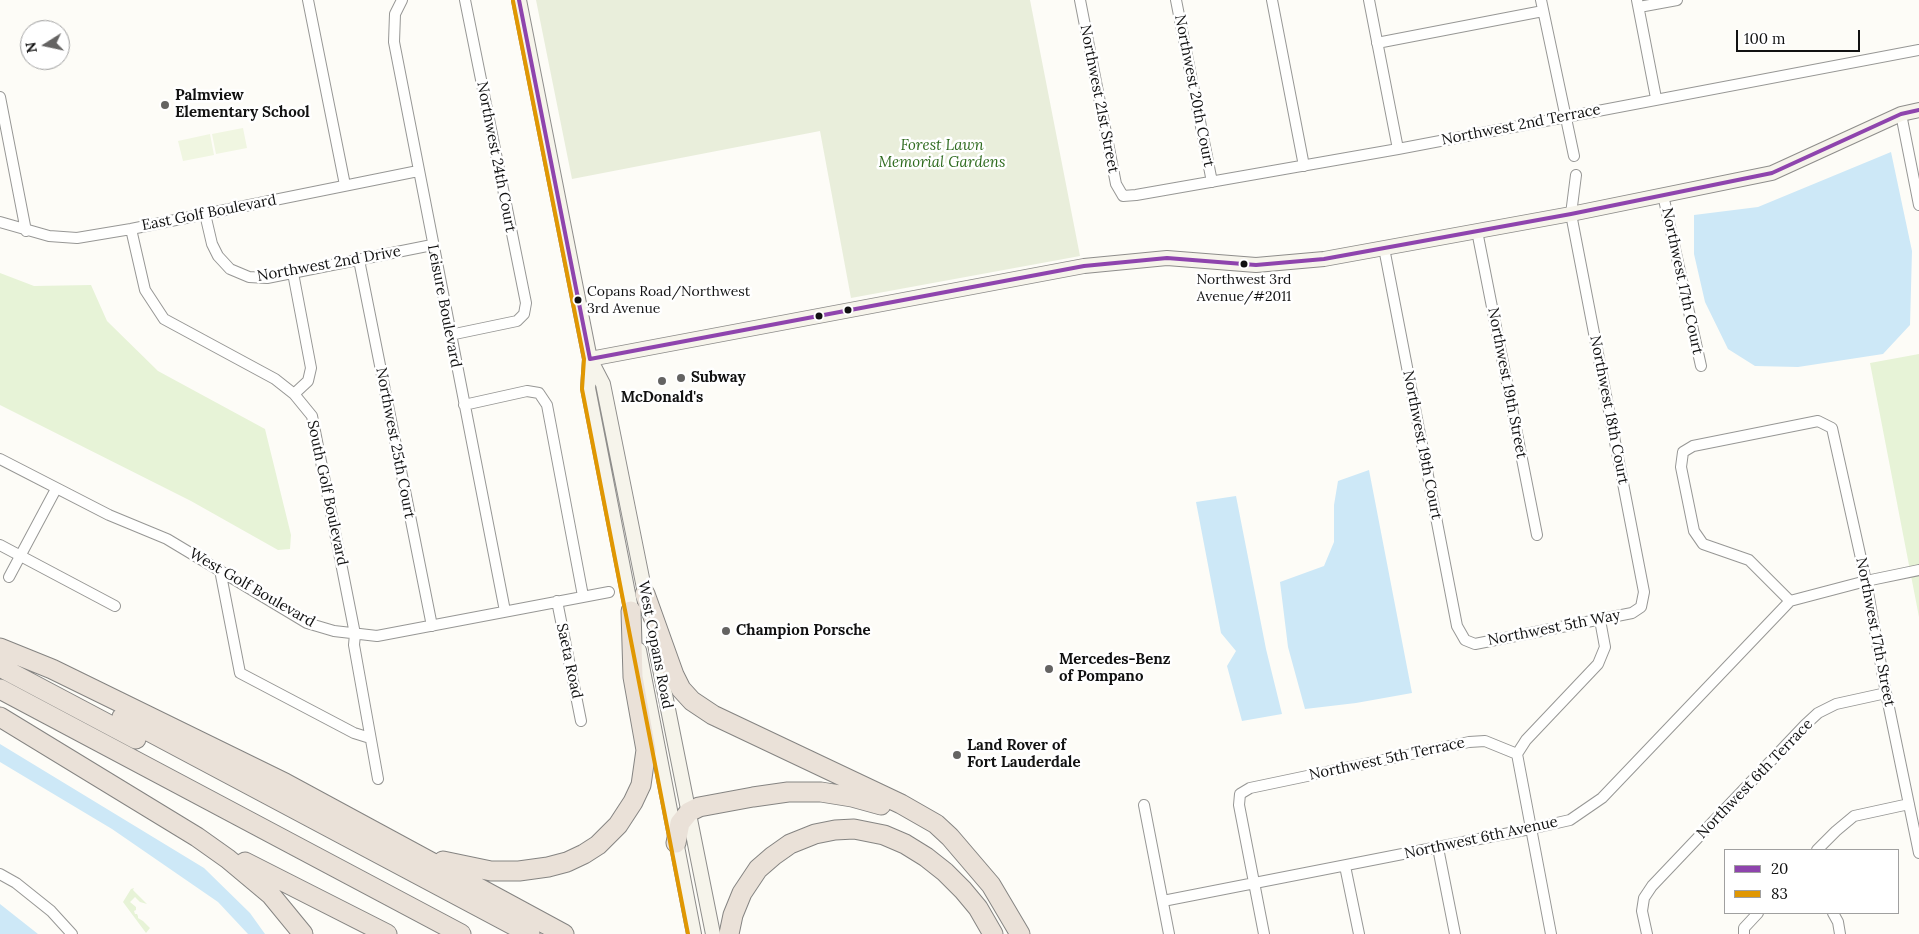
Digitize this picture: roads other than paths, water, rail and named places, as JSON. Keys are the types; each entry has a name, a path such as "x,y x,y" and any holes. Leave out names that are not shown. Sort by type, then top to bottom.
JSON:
{"highway":[{"path":"645,594 674,675 686,695 698,706 713,715 925,816 946,832 991,884 1020,934"},
{"path":"365,826 437,859 464,867 491,871 519,871 548,867 576,858 598,845 629,811 641,785 645,767 646,742 633,677 632,611"},
{"path":"0,649 52,669 293,787 400,847 564,934"},
{"path":"0,649 48,678 530,934"},
{"path":"0,667 503,934"},
{"path":"0,688 461,934"},
{"path":"0,703 434,934"},
{"path":"0,717 197,837 387,934"},
{"path":"676,843 680,823 688,812 699,807 774,794 804,792 844,795 866,800 909,816 936,833 971,861"},
{"path":"729,934 733,915 742,893 758,869 790,844 815,834 835,830 854,830 884,835 905,844 926,857 963,890 994,934"},
{"path":"197,837 254,879 280,905 303,934"}],"main road":[{"name":"West Copans Road","path":"519,0 590,359 588,388 694,934"},
{"path":"590,359 1084,266 1167,258 1256,265 1324,259 1571,214 1772,173 1901,114 1919,110"},
{"name":"West Copans Road","path":"590,359 603,384 713,934"}],"street":[{"path":"308,0 345,186"},
{"name":"Leisure Boulevard","path":"402,0 395,14 394,42 432,245 505,611"},
{"name":"Northwest 24th Court","path":"450,336 517,322 524,314 526,303 465,0"},
{"name":"Northwest 21st Street","path":"1080,0 1116,184 1123,196"},
{"name":"Northwest 20th Court","path":"1176,0 1212,182"},
{"path":"1272,0 1304,166"},
{"path":"1368,0 1398,149"},
{"path":"1541,0 1574,156"},
{"path":"1656,98 1638,4 1677,0"},
{"path":"1377,43 1543,11"},
{"name":"Northwest 2nd Terrace","path":"1123,196 1398,149 1656,98 1919,50"},
{"path":"0,97 26,231"},
{"path":"1901,114 1919,206"},
{"name":"East Golf Boulevard","path":"0,222 26,231 49,236 77,238 131,229 418,171"},
{"name":"Northwest 18th Court","path":"1576,175 1571,214 1644,592 1641,607"},
{"name":"Northwest 17th Court","path":"1663,195 1701,366"},
{"name":"Northwest 2nd Drive","path":"205,214 212,244 218,256 230,269 249,277 267,278 432,245"},
{"name":"South Golf Boulevard","path":"131,229 146,290 164,319 275,379 294,394 312,416 355,634 354,645 378,779"},
{"name":"Northwest 19th Street","path":"1477,231 1537,535"},
{"name":"Northwest 19th Court","path":"1384,248 1457,626 1465,640"},
{"name":"Northwest 25th Court","path":"359,260 432,626"},
{"path":"293,273 310,368 308,381 294,394"},
{"path":"464,405 527,391 539,393 547,405 583,596"},
{"name":"Northwest 17th Street","path":"1790,601 1749,560 1703,544 1694,530 1680,467 1683,452 1693,446 1818,421 1832,428 1866,581 1886,693 1919,853"},
{"name":"West Golf Boulevard","path":"0,459 109,515 167,539 307,623 334,631 378,636 609,592"},
{"path":"9,578 56,489"},
{"path":"0,545 115,606"},
{"path":"220,570 240,673 354,733 370,738"},
{"path":"1790,601 1866,581 1919,570"},
{"name":"Saeta Road","path":"557,601 581,721"},
{"name":"Northwest 6th Avenue","path":"1163,901 1438,848 1570,820 1602,798 1790,601"},
{"name":"Northwest 5th Way","path":"1465,640 1475,644 1632,614 1641,607"},
{"path":"1551,934 1517,754 1526,740 1598,664 1605,647 1600,620"},
{"name":"Northwest 6th Terrace","path":"1647,934 1642,911 1644,898 1652,886 1818,713 1836,704 1886,693"},
{"name":"Northwest 5th Terrace","path":"1254,884 1238,805 1240,794 1250,788 1469,742 1484,741 1517,754"},
{"path":"1818,849 1836,830 1854,816 1909,804"},
{"path":"1144,805 1169,934"},
{"path":"1438,848 1455,934"},
{"path":"1345,866 1359,934"},
{"path":"0,874 16,883 52,911 72,934"},
{"path":"1254,884 1264,934"},
{"path":"1744,931 1757,914"},
{"path":"1834,914 1838,922 1840,934"}],"water":[{"path":"1891,152 1912,251 1910,325 1883,354 1798,367 1755,366 1728,349 1705,302 1694,254 1694,215 1758,207"},
{"path":"1369,470 1412,693 1356,703 1305,709 1288,647 1280,582 1324,566 1334,542 1334,505 1338,481"},
{"path":"1236,496 1266,649 1282,714 1242,721 1227,666 1236,651 1221,633 1196,502"},
{"path":"0,744 204,868 250,913 265,934 248,934 218,902 112,829 0,762"},
{"path":"0,904 38,934 0,934"}],"place":[{"name":"Palmview Elementary School","path":"165,105"},
{"name":"Northwest 3rd Avenue/#2011","path":"1244,264"},
{"name":"Copans Road/Northwest 3rd Avenue","path":"578,300"},
{"name":"Subway","path":"681,378"},
{"name":"McDonald's","path":"662,381"},
{"name":"Champion Porsche","path":"726,631"},
{"name":"Mercedes-Benz of Pompano","path":"1049,669"},
{"name":"Land Rover of Fort Lauderdale","path":"957,755"}],"park label":[{"name":"Forest Lawn Memorial Gardens","path":"942,154"}]}
